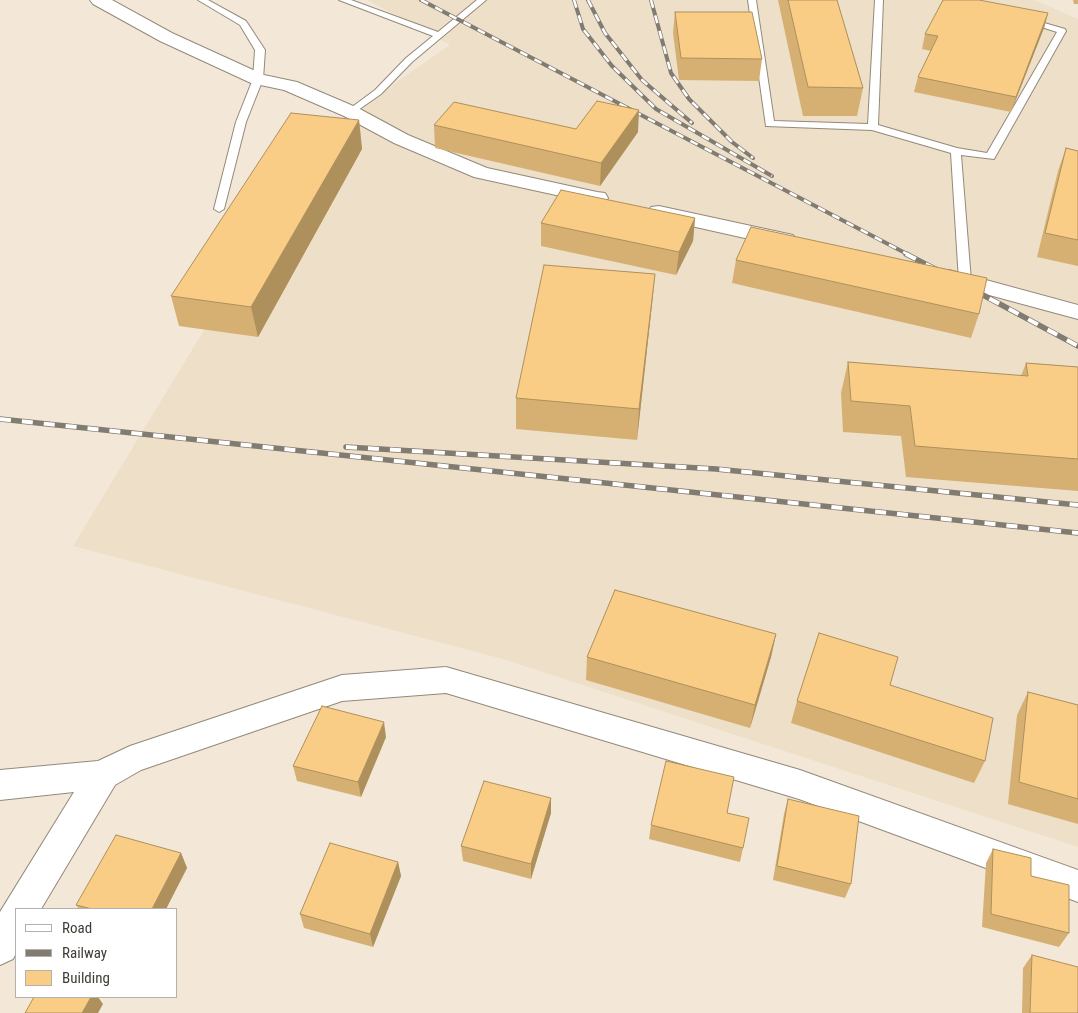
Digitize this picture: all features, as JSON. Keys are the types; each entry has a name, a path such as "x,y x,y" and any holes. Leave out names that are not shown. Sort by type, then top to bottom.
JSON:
{"street":[{"path":"99,0 166,37 258,79 290,86 351,112 401,138 481,173 802,244"},
{"path":"928,272 1078,312"},
{"path":"0,785 103,775 130,760 342,688 446,680 800,785 1078,886"},
{"path":"22,908 103,775"},
{"path":"0,948 15,920"}],"lane":[{"path":"202,0 243,23 260,50 258,79 242,122 219,209"},
{"path":"343,0 439,35"},
{"path":"351,112 378,92 409,60 482,0"},
{"path":"752,0 769,124 873,127 956,151 990,157 1062,31 1017,18"},
{"path":"873,127 878,0"},
{"path":"956,151 965,281"}],"shaded area":[{"path":"367,0 1034,0 1078,19 1078,847 503,659 73,546 324,132 450,45"}],"building":[{"path":"788,0 837,0 863,88 808,87"},
{"path":"943,0 979,0 1048,13 1016,97 918,77 938,36 925,34"},
{"path":"675,12 752,12 762,59 681,58"},
{"path":"597,101 639,110 601,163 434,125 454,102 576,129"},
{"path":"291,113 359,120 251,307 171,296"},
{"path":"1066,148 1078,151 1078,240 1045,233"},
{"path":"561,190 695,218 679,252 541,223"},
{"path":"751,227 987,278 979,314 736,260"},
{"path":"544,265 655,274 639,409 516,398"},
{"path":"848,362 1028,376 1026,363 1078,367 1078,459 915,446 910,406 851,401"},
{"path":"615,590 776,634 755,705 587,657"},
{"path":"819,633 898,657 890,685 993,718 985,761 797,701"},
{"path":"1028,692 1078,705 1078,799 1019,782"},
{"path":"322,706 384,722 358,782 293,766"},
{"path":"666,761 734,777 727,813 749,818 743,848 651,825"},
{"path":"484,781 551,798 531,864 461,846"},
{"path":"788,799 859,816 851,884 777,866"},
{"path":"116,835 181,853 153,908 88,908 76,905"},
{"path":"330,843 398,862 370,934 300,914"},
{"path":"993,849 1031,858 1031,876 1069,885 1069,933 991,914"},
{"path":"1032,955 1078,967 1078,1013 1030,1013"},
{"path":"33,998 90,998 82,1013 25,1013"}],"railway":[{"path":"421,0 909,255"},
{"path":"574,0 583,29 612,66 656,109 772,176"},
{"path":"588,0 605,33 642,80 692,123"},
{"path":"651,0 671,73 689,99 732,142 753,158"},
{"path":"906,254 937,270"},
{"path":"970,288 1078,346"},
{"path":"0,419 1078,533"},
{"path":"346,447 716,469 1078,505"}]}
